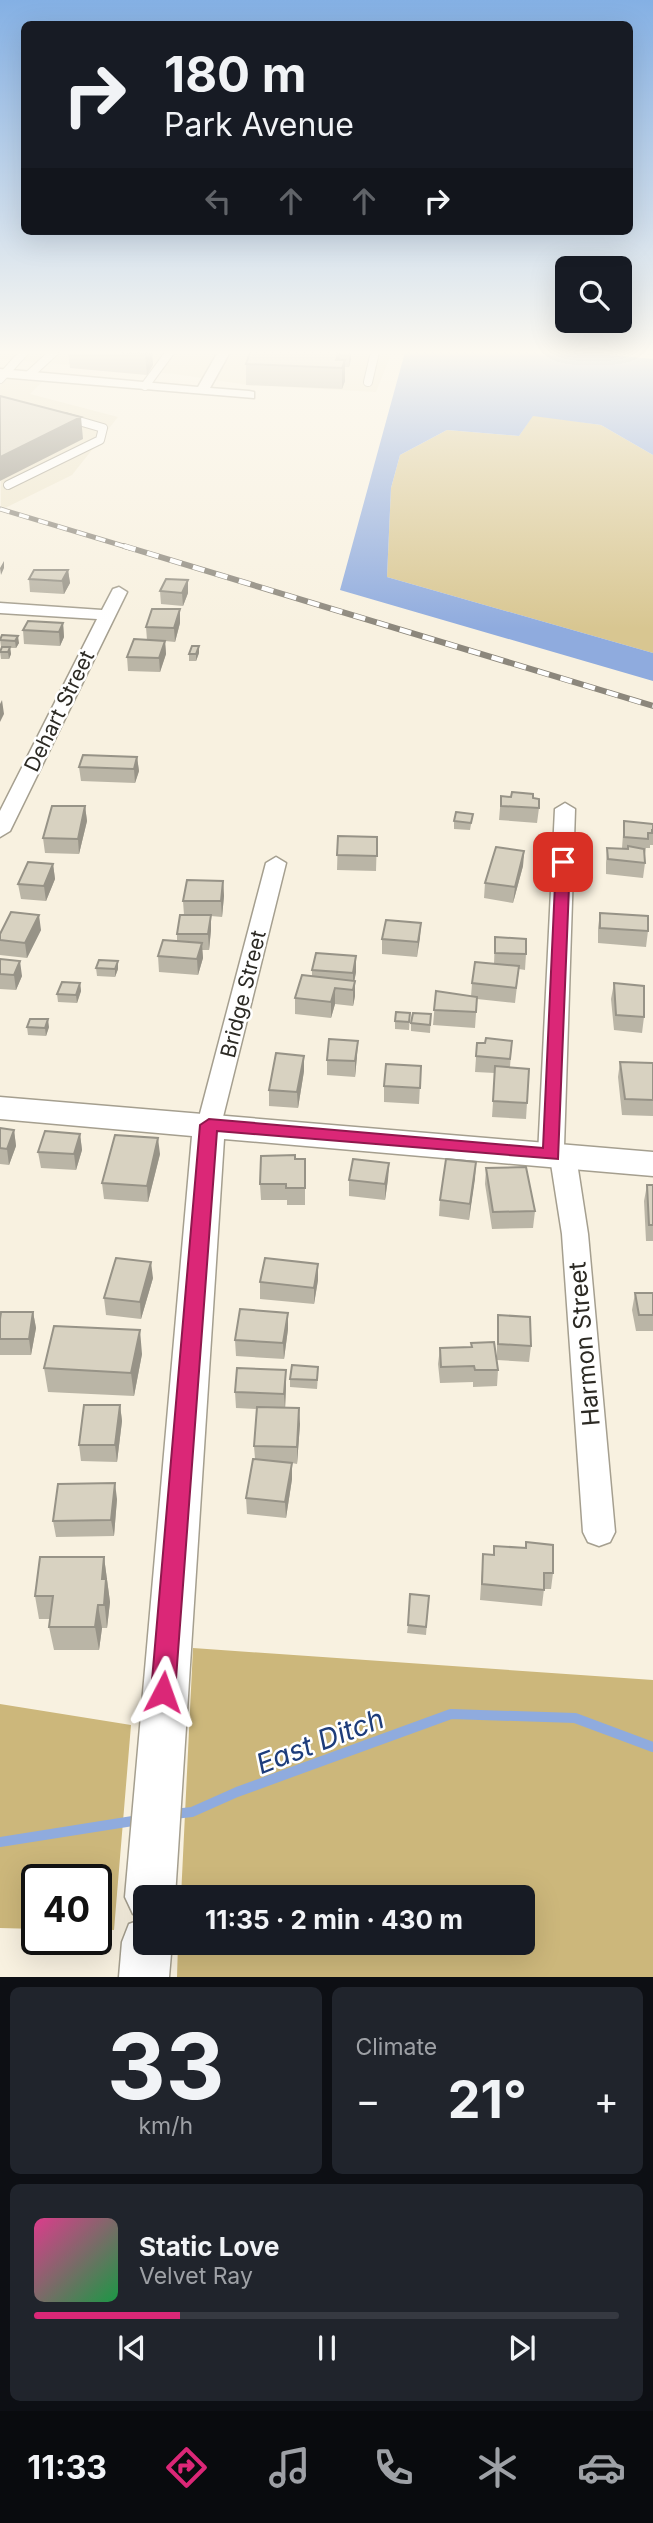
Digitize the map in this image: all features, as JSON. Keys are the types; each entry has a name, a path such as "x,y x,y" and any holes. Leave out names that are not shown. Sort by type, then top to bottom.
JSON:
{"street":[{"name":"Dehart Street","path":"0,831 119,592"},
{"path":"0,608 107,615"},
{"name":"Harmon Street","path":"565,809 557,1155 575,1234 599,1532"},
{"name":"Bridge Street","path":"209,1125 276,863"},
{"path":"0,1108 653,1164"},
{"path":"151,1885 209,1125"},
{"path":"145,1977 146,1955"}],"lane":[{"path":"8,485 91,444"}],"shaded area":[{"path":"1,444 96,444 72,475 1,510"},
{"path":"420,444 634,444 653,455 653,653 387,577 391,488 400,455"},
{"path":"193,1648 653,1680 653,1977 177,1977 178,1955 535,1955 535,1885 182,1885"},
{"path":"0,1704 131,1725 114,1930 112,1864 21,1864 21,1929 0,1928"}],"water":[{"path":"380,444 420,444 400,455 391,488 387,577 653,653 653,681 340,590"},
{"path":"634,444 653,444 653,455"}],"building":[{"path":"0,444 26,444 0,457"},
{"path":"34,570 68,570 62,581 29,579"},
{"path":"166,579 188,580 182,593 160,591"},
{"path":"152,609 180,609 174,628 146,627"},
{"path":"28,621 63,623 59,632 23,630"},
{"path":"2,635 18,636 15,641 0,640"},
{"path":"134,639 165,641 159,658 127,657"},
{"path":"192,646 199,646 196,654 189,654"},
{"path":"2,647 10,647 8,652 0,652"},
{"path":"83,755 137,757 134,769 79,767"},
{"path":"512,792 533,794 533,798 539,799 539,808 501,806 501,796 511,797"},
{"path":"52,806 85,806 78,839 43,838"},
{"path":"456,812 473,814 471,823 454,821"},
{"path":"624,821 653,824 652,833 648,833 648,839 624,837"},
{"path":"338,836 377,837 377,856 337,855"},
{"path":"628,846 644,849 645,863 608,859 607,848 628,849"},
{"path":"496,847 524,851 515,887 485,883"},
{"path":"28,862 53,864 44,886 18,884"},
{"path":"187,880 223,881 221,901 183,901"},
{"path":"11,912 39,915 25,943 0,940 0,934"},
{"path":"600,913 648,916 648,931 600,928"},
{"path":"180,915 211,915 208,934 177,934"},
{"path":"386,920 421,923 418,942 382,939"},
{"path":"495,937 526,939 526,954 495,953"},
{"path":"163,940 202,943 197,959 158,956"},
{"path":"316,953 356,956 353,973 312,970"},
{"path":"0,959 20,961 14,975 0,974"},
{"path":"99,960 118,961 115,969 96,968"},
{"path":"475,962 519,966 516,988 472,983"},
{"path":"302,975 355,981 353,990 335,988 331,1002 295,998"},
{"path":"62,982 80,983 76,995 57,994"},
{"path":"614,983 644,986 644,1017 616,1015"},
{"path":"436,991 477,997 476,1012 434,1010"},
{"path":"396,1012 410,1013 409,1022 395,1021"},
{"path":"413,1013 431,1014 430,1025 411,1023"},
{"path":"30,1019 48,1019 45,1028 27,1027"},
{"path":"486,1038 512,1041 510,1059 476,1056 477,1043 485,1043"},
{"path":"329,1039 358,1041 355,1061 327,1060"},
{"path":"276,1053 304,1056 297,1092 269,1090"},
{"path":"620,1062 653,1063 653,1100 625,1099"},
{"path":"386,1064 421,1066 420,1088 384,1086"},
{"path":"495,1066 529,1069 527,1103 493,1101"},
{"path":"0,1128 14,1130 7,1149 0,1148"},
{"path":"45,1131 80,1134 74,1154 38,1152"},
{"path":"115,1135 158,1138 147,1186 102,1183"},
{"path":"295,1155 295,1159 305,1159 305,1188 286,1188 286,1184 260,1184 261,1156"},
{"path":"353,1159 389,1163 385,1184 349,1180"},
{"path":"446,1159 476,1162 470,1204 440,1200"},
{"path":"526,1167 535,1211 493,1212 486,1168"},
{"path":"647,1185 653,1185 653,1225 649,1225"},
{"path":"116,1258 151,1262 140,1302 104,1298"},
{"path":"265,1258 318,1264 314,1288 260,1282"},
{"path":"635,1293 653,1293 653,1315 639,1315"},
{"path":"240,1309 288,1313 283,1343 235,1340"},
{"path":"1,1312 33,1312 29,1339 0,1339"},
{"path":"498,1315 530,1317 531,1346 498,1344"},
{"path":"54,1326 140,1330 131,1373 44,1368"},
{"path":"494,1342 498,1370 475,1370 474,1366 441,1367 440,1348 472,1347 471,1343"},
{"path":"292,1365 318,1367 317,1380 290,1379"},
{"path":"237,1368 286,1370 284,1394 235,1392"},
{"path":"84,1405 120,1405 115,1445 79,1445"},
{"path":"257,1407 299,1408 297,1447 254,1446"},
{"path":"253,1459 292,1463 285,1502 246,1498"},
{"path":"115,1483 111,1520 53,1521 58,1484"},
{"path":"526,1542 553,1545 553,1573 544,1573 544,1590 482,1584 483,1554 494,1555 494,1546 526,1548"},
{"path":"40,1557 104,1557 104,1605 98,1605 95,1627 49,1627 53,1596 35,1596"},
{"path":"410,1594 429,1596 426,1627 408,1625"}],"waterway":[{"name":"East Ditch","path":"174,1814 192,1812 237,1792 451,1714 575,1718 653,1747"},
{"name":"East Ditch","path":"0,1842 139,1820"}],"railway":[{"path":"0,509 130,548"},
{"path":"124,546 653,706"}],"route":[{"path":"163,1692 209,1125 551,1155 563,862"}]}
